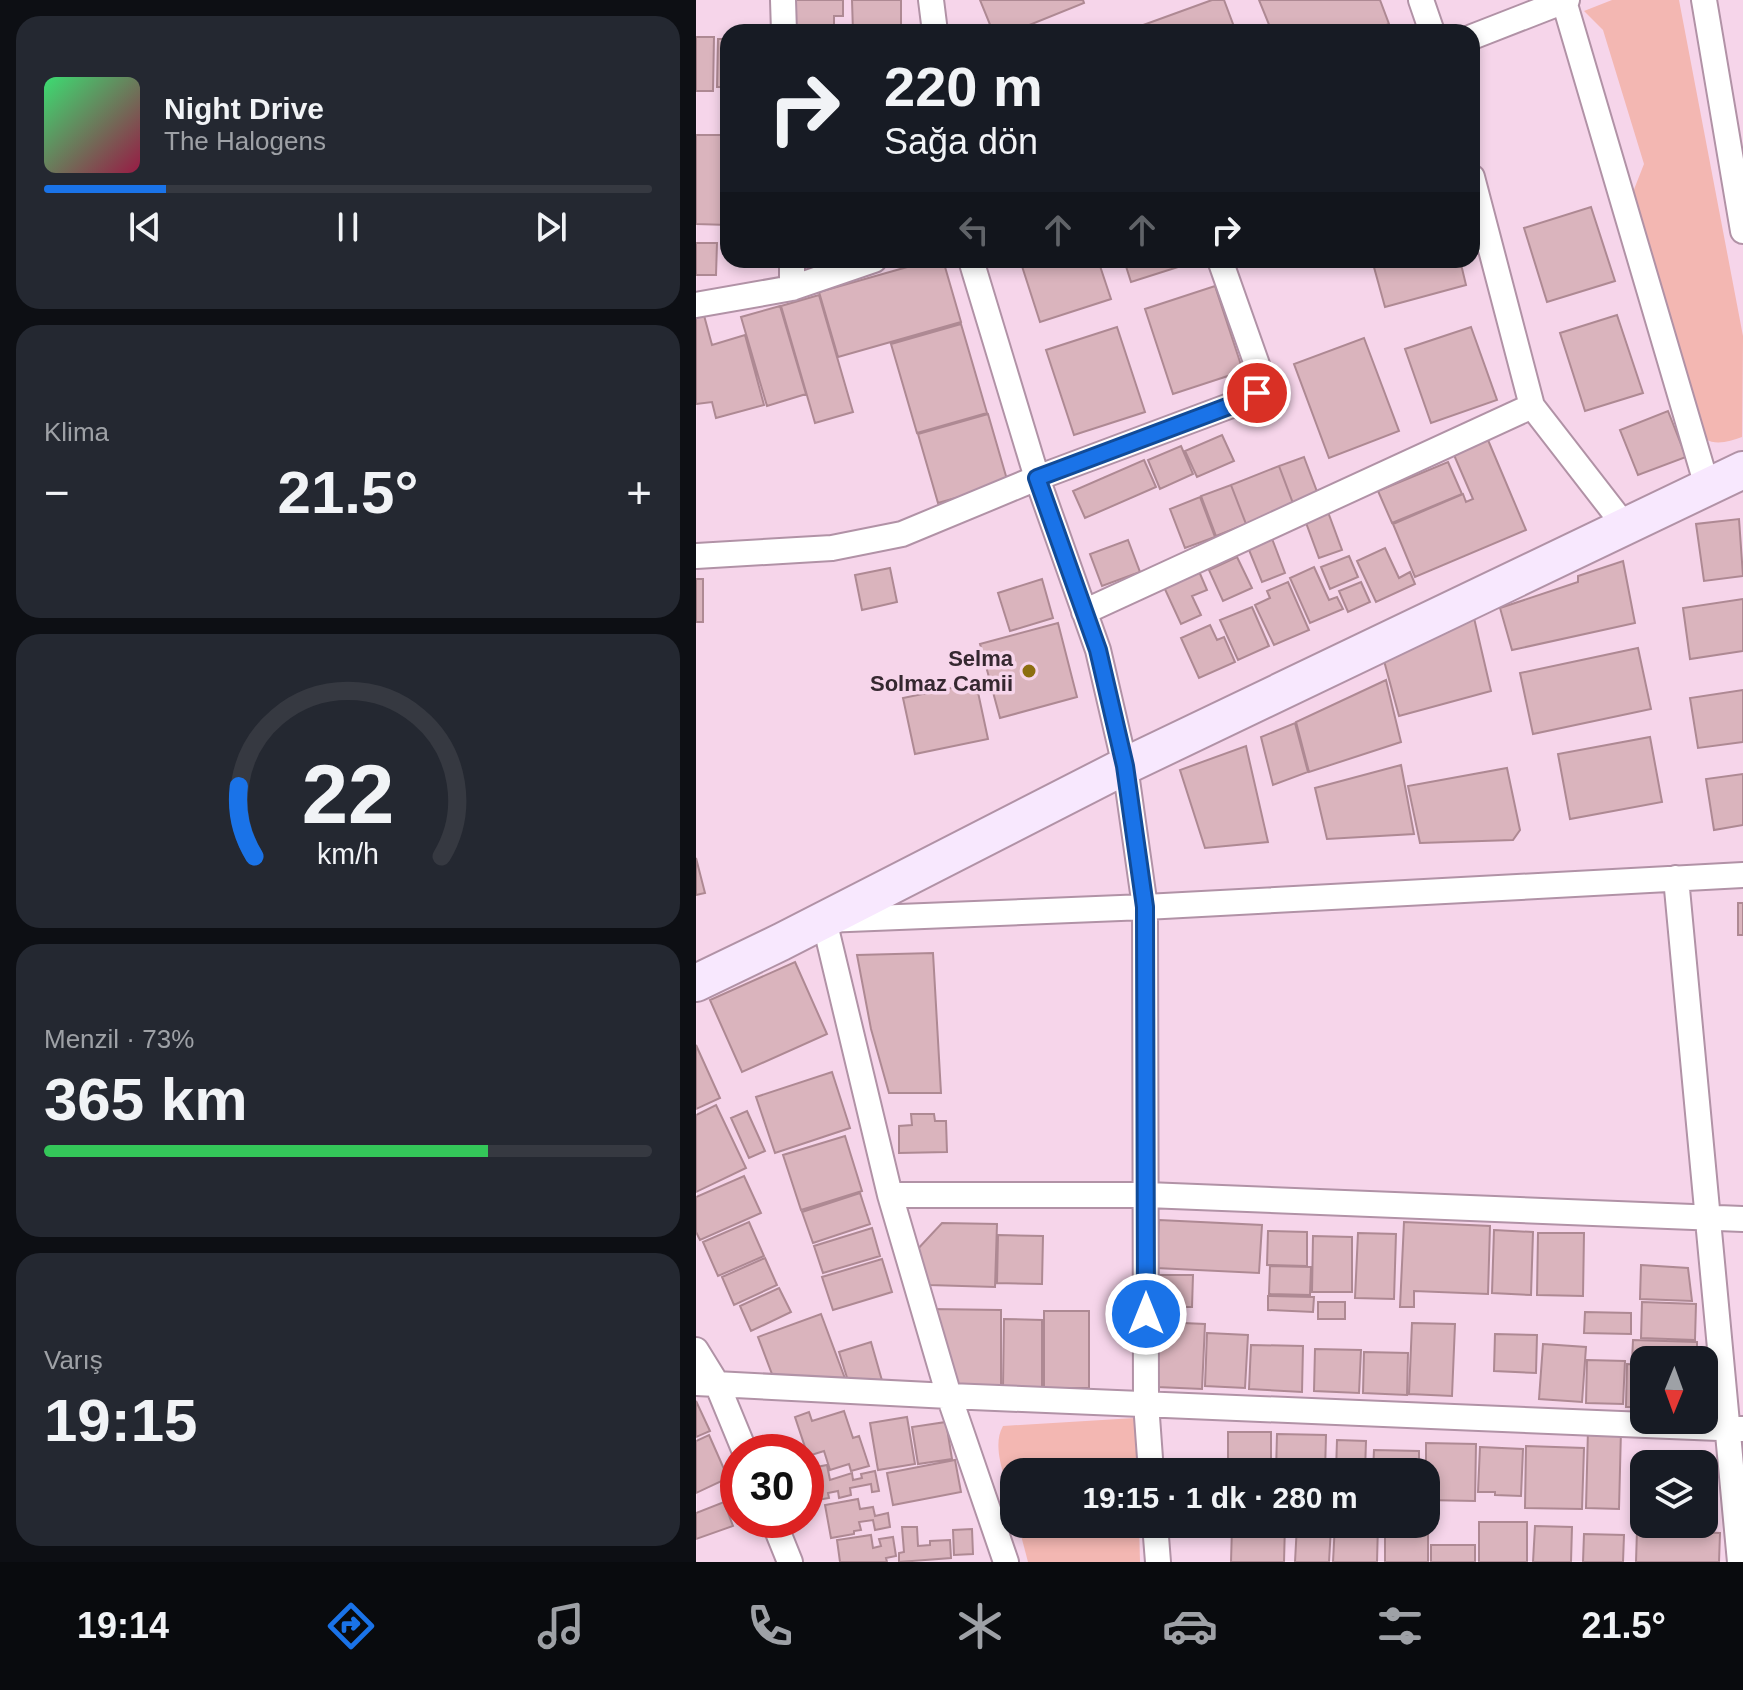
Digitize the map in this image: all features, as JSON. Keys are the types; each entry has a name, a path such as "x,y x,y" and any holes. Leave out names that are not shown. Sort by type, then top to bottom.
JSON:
{"street":[{"path":"783,0 784,24"},
{"path":"931,0 934,24"},
{"path":"1421,0 1429,24"},
{"path":"1704,0 1743,231"},
{"path":"1480,34 1566,1 1707,486"},
{"path":"1480,208 1532,406 1625,526"},
{"path":"792,268 792,288"},
{"path":"696,305 792,288 851,268"},
{"path":"973,268 1037,478 1098,650 1125,766 1145,907 1146,1403 1150,1458"},
{"path":"696,556 832,548 902,534 1037,478 1248,399 1257,393 1260,373 1223,268"},
{"path":"1084,612 1532,406"},
{"path":"696,983 1125,766 1743,470"},
{"path":"824,920 1145,907 1743,875"},
{"path":"1676,878 1710,1219 1736,1428 1740,1562"},
{"path":"824,920 890,1195 949,1396 1006,1562"},
{"path":"890,1195 1147,1195 1743,1219"},
{"path":"696,1350 706,1384 735,1434"},
{"path":"706,1384 1736,1428"},
{"path":"780,1538 790,1562"},
{"path":"1156,1538 1158,1562"}],"shaded area":[{"path":"1612,0 1679,0 1743,336 1742,437 1733,440 1719,442 1705,439 1633,192 1644,164 1603,30 1584,11"},
{"path":"1135,1418 1136,1458 1000,1460 998,1445 1003,1426"},
{"path":"1022,1538 1139,1538 1140,1562 1028,1562"}],"building":[{"path":"793,0 843,0 843,16 834,16 834,24 794,24"},
{"path":"852,0 901,0 901,24 853,24"},
{"path":"980,0 1083,0 1084,3 1032,24 990,24"},
{"path":"1212,0 1224,0 1233,24 1146,24"},
{"path":"1259,0 1380,0 1389,24 1269,24"},
{"path":"696,37 714,37 713,91 696,91"},
{"path":"718,39 720,39 720,87 717,87"},
{"path":"696,135 720,135 720,225 696,224"},
{"path":"1591,207 1615,281 1547,302 1524,228"},
{"path":"696,243 717,243 716,275 696,275"},
{"path":"904,268 945,268 961,322 838,357 819,292"},
{"path":"1023,268 1101,268 1111,299 1040,322"},
{"path":"1127,268 1175,268 1131,282"},
{"path":"1374,268 1462,268 1466,285 1385,307"},
{"path":"1215,286 1243,371 1173,394 1145,309"},
{"path":"819,295 853,412 815,423 781,306"},
{"path":"780,306 806,394 767,406 741,317"},
{"path":"702,308 712,345 745,335 764,405 716,418 712,402 696,404 696,309"},
{"path":"1617,315 1643,393 1585,411 1560,333"},
{"path":"961,324 987,413 917,433 891,344"},
{"path":"1117,327 1145,412 1074,435 1046,350"},
{"path":"1471,327 1497,400 1431,423 1405,349"},
{"path":"1364,338 1399,431 1329,458 1294,364"},
{"path":"1668,411 1686,457 1638,475 1620,430"},
{"path":"988,414 1008,483 938,503 918,434"},
{"path":"1222,435 1234,461 1197,477 1185,451"},
{"path":"1488,440 1526,530 1415,577 1393,524 1463,494 1466,502 1473,499 1454,455"},
{"path":"1181,446 1193,474 1160,489 1148,460"},
{"path":"1304,457 1319,497 1294,506 1279,466"},
{"path":"1144,460 1156,487 1085,518 1073,491"},
{"path":"1448,462 1462,494 1392,523 1378,491"},
{"path":"1279,466 1294,506 1246,524 1231,485"},
{"path":"1231,485 1246,524 1216,536 1201,496"},
{"path":"1200,497 1215,537 1185,548 1170,509"},
{"path":"1328,512 1342,550 1319,558 1305,520"},
{"path":"1739,519 1743,576 1704,581 1696,524"},
{"path":"1271,536 1285,573 1262,582 1247,545"},
{"path":"1128,540 1140,572 1102,586 1090,554"},
{"path":"1385,548 1399,578 1410,572 1415,584 1376,602 1357,561"},
{"path":"1349,556 1358,577 1330,589 1321,567"},
{"path":"1237,557 1252,588 1223,601 1209,570"},
{"path":"1623,561 1635,623 1512,650 1500,608 1578,582 1578,576"},
{"path":"1314,567 1329,600 1337,597 1343,609 1310,623 1290,578"},
{"path":"890,568 897,602 862,610 855,575"},
{"path":"1198,569 1207,590 1192,596 1201,615 1181,624 1163,585"},
{"path":"696,579 703,579 703,622 696,622"},
{"path":"1042,579 1053,618 1010,631 998,593"},
{"path":"1288,582 1309,630 1274,645 1255,605 1270,598 1267,591"},
{"path":"1361,582 1370,602 1348,612 1339,591"},
{"path":"1743,599 1743,651 1690,659 1683,608"},
{"path":"1252,607 1269,646 1238,660 1220,620"},
{"path":"1474,618 1491,691 1399,716 1383,657"},
{"name":"Selma Solmaz Camii","path":"1058,623 1077,697 1000,718 980,644"},
{"path":"1210,625 1217,640 1224,637 1235,662 1199,678 1181,638"},
{"path":"1638,648 1651,709 1533,734 1520,673"},
{"path":"1386,680 1401,742 1309,772 1296,722"},
{"path":"976,683 988,739 915,754 903,698"},
{"path":"1743,690 1743,742 1698,748 1690,698"},
{"path":"1295,723 1308,772 1273,785 1261,737"},
{"path":"1650,737 1662,802 1570,819 1558,754"},
{"path":"1246,746 1268,842 1205,848 1180,770"},
{"path":"1401,765 1414,834 1327,839 1315,788"},
{"path":"1507,768 1520,830 1513,840 1420,843 1408,786"},
{"path":"1743,774 1743,825 1714,830 1706,779"},
{"path":"696,858 705,893 696,895"},
{"path":"1738,903 1743,903 1743,935 1738,935"},
{"path":"933,953 941,1093 889,1093 871,1029 857,955"},
{"path":"795,962 827,1034 742,1072 710,1000"},
{"path":"696,1045 720,1098 696,1109"},
{"path":"832,1072 850,1128 775,1153 756,1097"},
{"path":"716,1105 746,1168 696,1192 696,1115"},
{"path":"747,1111 765,1151 749,1158 731,1118"},
{"path":"911,1114 934,1114 935,1121 946,1121 947,1152 899,1153 899,1126 912,1125"},
{"path":"845,1136 862,1191 801,1210 783,1155"},
{"path":"744,1176 761,1213 700,1240 696,1232 696,1197"},
{"path":"860,1193 870,1224 813,1243 802,1212"},
{"path":"1159,1220 1262,1225 1259,1273 1156,1268"},
{"path":"749,1222 764,1256 718,1276 703,1242"},
{"path":"1404,1222 1490,1226 1488,1294 1414,1291 1414,1307 1400,1307"},
{"path":"942,1223 997,1224 995,1287 929,1285 914,1253"},
{"path":"872,1228 880,1256 823,1273 814,1246"},
{"path":"1494,1230 1533,1232 1531,1295 1492,1293"},
{"path":"1268,1231 1307,1232 1307,1266 1267,1265"},
{"path":"1358,1233 1396,1234 1394,1299 1355,1298"},
{"path":"1538,1233 1584,1233 1583,1296 1537,1295"},
{"path":"998,1235 1043,1236 1042,1284 997,1283"},
{"path":"1313,1236 1352,1237 1352,1292 1312,1292"},
{"path":"765,1258 777,1285 734,1305 722,1277"},
{"path":"882,1259 892,1292 833,1310 822,1277"},
{"path":"1641,1265 1688,1268 1692,1301 1640,1299"},
{"path":"1270,1266 1311,1267 1310,1295 1269,1294"},
{"path":"1155,1275 1193,1275 1192,1307 1155,1307"},
{"path":"779,1288 791,1312 751,1331 740,1306"},
{"path":"1268,1296 1314,1297 1313,1312 1268,1310"},
{"path":"1318,1302 1345,1302 1345,1319 1318,1319"},
{"path":"1642,1302 1696,1304 1695,1340 1641,1338"},
{"path":"930,1309 1001,1310 1001,1388 954,1388"},
{"path":"1044,1311 1089,1311 1089,1388 1044,1388"},
{"path":"1585,1312 1631,1313 1631,1334 1584,1333"},
{"path":"821,1314 847,1384 775,1382 758,1337"},
{"path":"1004,1319 1042,1320 1042,1387 1003,1387"},
{"path":"1159,1322 1205,1324 1202,1389 1157,1387"},
{"path":"1412,1323 1455,1324 1452,1396 1409,1394"},
{"path":"1207,1333 1248,1335 1245,1388 1205,1386"},
{"path":"1495,1334 1537,1335 1536,1373 1494,1371"},
{"path":"1633,1340 1697,1342 1697,1346 1633,1346"},
{"path":"871,1342 883,1384 849,1384 839,1352"},
{"path":"1543,1344 1586,1347 1582,1402 1539,1399"},
{"path":"1251,1345 1303,1346 1302,1392 1249,1389"},
{"path":"1315,1349 1361,1350 1359,1393 1314,1391"},
{"path":"1364,1352 1408,1353 1407,1395 1363,1393"},
{"path":"1587,1360 1625,1361 1623,1404 1586,1403"},
{"path":"1627,1364 1630,1364 1630,1407 1626,1407"},
{"path":"696,1401 710,1431 696,1437"},
{"path":"844,1411 853,1438 859,1436 869,1466 851,1471 849,1464 830,1470 824,1451 824,1434 801,1434 795,1417 809,1412 812,1421"},
{"path":"907,1417 915,1464 878,1470 870,1423"},
{"path":"946,1422 952,1459 918,1464 912,1427"},
{"path":"1588,1429 1621,1430 1619,1509 1586,1508"},
{"path":"1228,1432 1271,1432 1271,1458 1228,1458"},
{"path":"1277,1434 1326,1435 1325,1458 1276,1458"},
{"path":"709,1435 720,1460 720,1482 696,1493 696,1441"},
{"path":"1337,1440 1366,1441 1365,1458 1336,1458"},
{"path":"1426,1443 1476,1444 1475,1501 1440,1500 1440,1458 1426,1458"},
{"path":"1526,1446 1584,1448 1582,1509 1525,1508"},
{"path":"1480,1447 1523,1449 1521,1496 1478,1492"},
{"path":"1374,1450 1419,1451 1419,1458 1374,1458"},
{"path":"955,1460 961,1492 893,1505 887,1473"},
{"path":"827,1465 830,1480 852,1473 853,1480 862,1478 861,1474 875,1471 879,1491 872,1492 871,1484 850,1488 851,1495 839,1498 838,1491 828,1493 829,1498 824,1499 824,1466"},
{"path":"858,1499 860,1509 873,1507 875,1516 888,1513 890,1527 875,1530 873,1520 859,1522 861,1530 854,1531 854,1534 831,1538 825,1505"},
{"path":"720,1504 720,1531 696,1539 696,1513"},
{"path":"1479,1522 1527,1522 1527,1562 1479,1562"},
{"path":"1535,1526 1572,1527 1571,1562 1533,1562"},
{"path":"902,1527 917,1527 918,1546 930,1545 930,1541 950,1540 951,1558 899,1562 899,1553 904,1552"},
{"path":"972,1529 973,1554 954,1555 953,1530"},
{"path":"1720,1533 1719,1562 1636,1562 1637,1538 1718,1538"},
{"path":"1584,1534 1624,1535 1623,1562 1583,1562"},
{"path":"871,1535 873,1548 881,1546 879,1539 893,1537 896,1556 886,1558 887,1562 840,1562 837,1540"},
{"path":"1232,1538 1285,1538 1284,1562 1231,1562"},
{"path":"1296,1538 1330,1538 1329,1562 1295,1562"},
{"path":"1334,1538 1378,1538 1377,1562 1333,1562"},
{"path":"1385,1538 1428,1538 1428,1562 1385,1562"},
{"path":"1431,1545 1475,1545 1475,1562 1431,1562"}],"place":[{"name":"Selma Solmaz Camii","path":"1029,671"}],"route":[{"path":"1146,1314 1145,907 1125,766 1098,650 1037,478 1257,393"}]}
